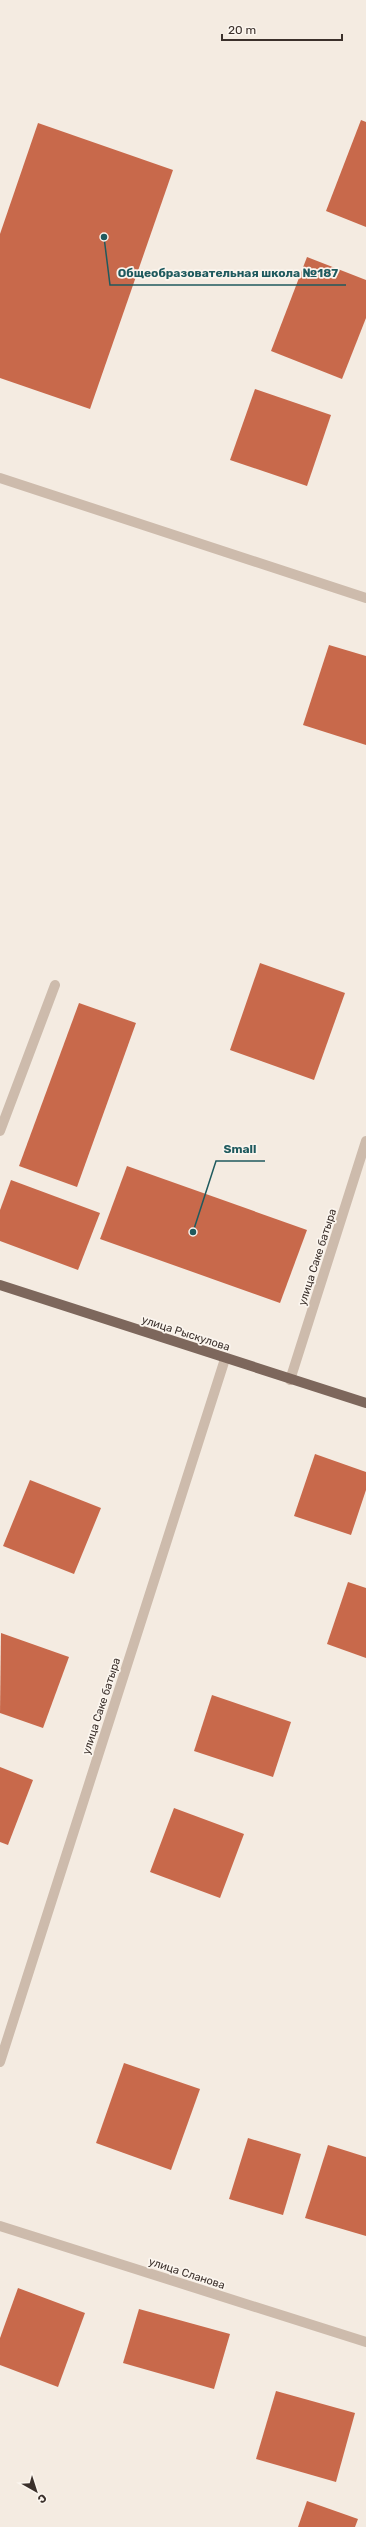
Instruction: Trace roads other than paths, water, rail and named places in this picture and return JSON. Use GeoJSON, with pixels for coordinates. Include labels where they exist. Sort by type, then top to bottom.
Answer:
{"type":"FeatureCollection","features":[{"type":"Feature","properties":{"kind":"main road","name":"улица Рыскулова"},"geometry":{"type":"LineString","coordinates":[[0,1286],[290,1380],[366,1403]]}},
{"type":"Feature","properties":{"kind":"street"},"geometry":{"type":"LineString","coordinates":[[0,478],[366,598]]}},
{"type":"Feature","properties":{"kind":"street"},"geometry":{"type":"LineString","coordinates":[[0,1131],[55,985]]}},
{"type":"Feature","properties":{"kind":"street","name":"улица Саке батыра"},"geometry":{"type":"LineString","coordinates":[[290,1380],[366,1141]]}},
{"type":"Feature","properties":{"kind":"street","name":"улица Саке батыра"},"geometry":{"type":"LineString","coordinates":[[0,2062],[225,1359]]}},
{"type":"Feature","properties":{"kind":"street","name":"улица Сланова"},"geometry":{"type":"LineString","coordinates":[[0,2226],[366,2342]]}},
{"type":"Feature","properties":{"kind":"place","name":"Общеобразовательная школа №187"},"geometry":{"type":"Point","coordinates":[104,237]}},
{"type":"Feature","properties":{"kind":"place","name":"Small"},"geometry":{"type":"Point","coordinates":[193,1232]}}]}
